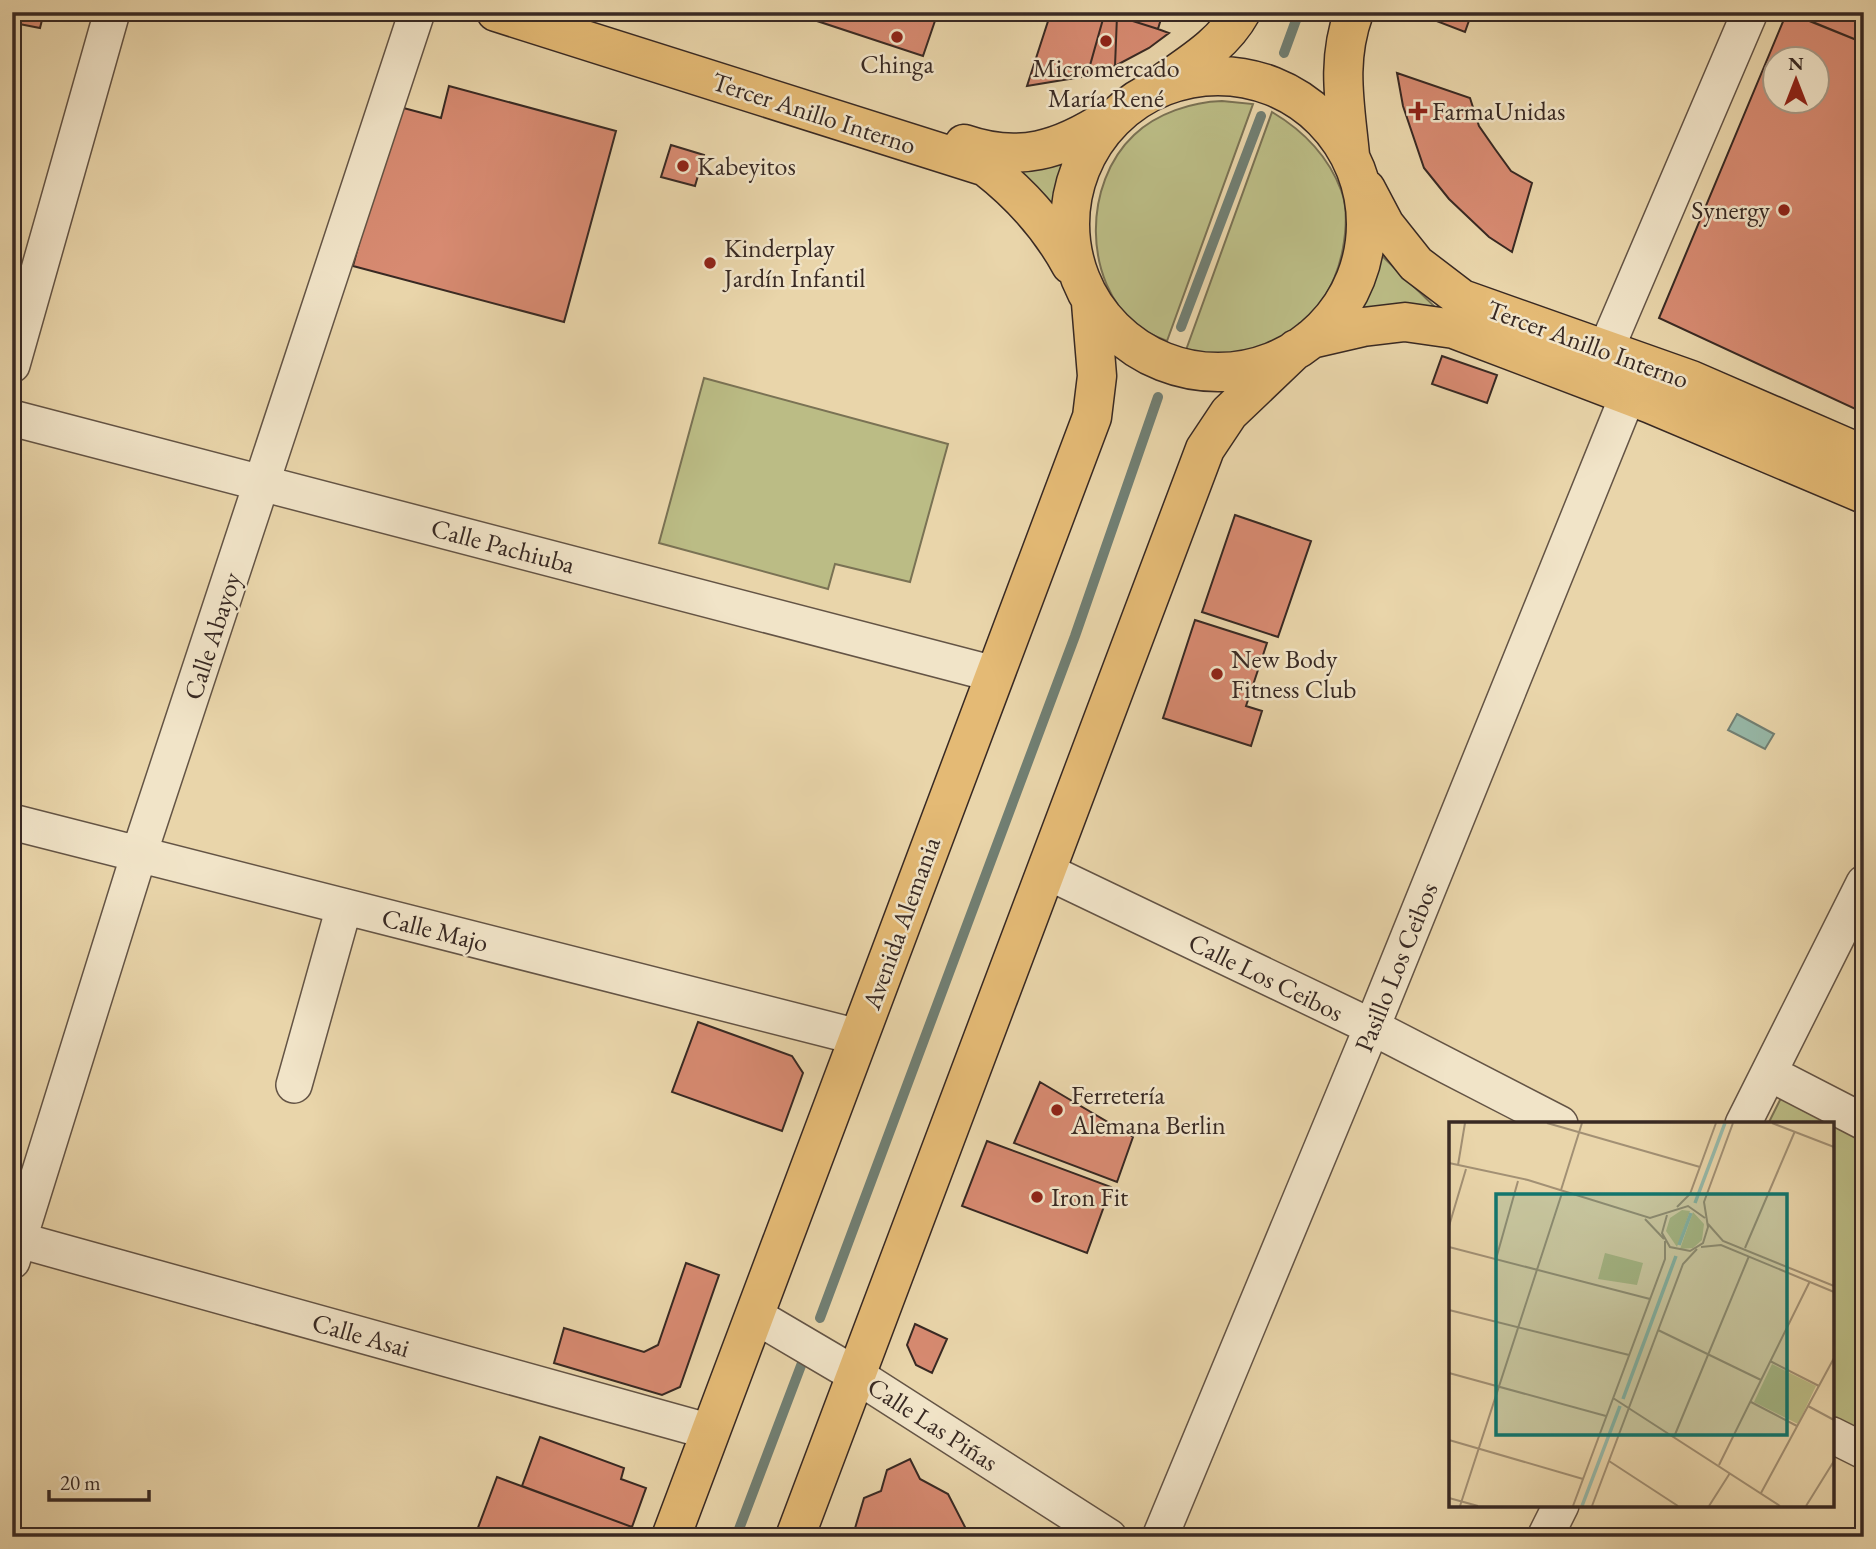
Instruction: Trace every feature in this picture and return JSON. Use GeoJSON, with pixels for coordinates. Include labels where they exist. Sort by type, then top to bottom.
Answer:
{"type":"FeatureCollection","features":[{"type":"Feature","properties":{"kind":"main road","name":"Tercer Anillo Interno"},"geometry":{"type":"LineString","coordinates":[[496,12],[986,167],[1021,194],[1056,237],[1086,294]]}},
{"type":"Feature","properties":{"kind":"main road","name":"Tercer Anillo Interno"},"geometry":{"type":"LineString","coordinates":[[556,12],[819,94],[991,153],[1018,155],[1057,145],[1094,128],[1139,99]]}},
{"type":"Feature","properties":{"kind":"main road"},"geometry":{"type":"LineString","coordinates":[[1241,12],[1223,36],[1204,54],[1139,99],[1099,134],[1079,169],[1069,208],[1070,247],[1086,294],[1121,337],[1161,361],[1207,371],[1254,368],[1304,344]]}},
{"type":"Feature","properties":{"kind":"main road"},"geometry":{"type":"LineString","coordinates":[[795,1537],[1205,449],[1229,413],[1337,313],[1355,282],[1365,247],[1366,211],[1354,165],[1342,77],[1343,50],[1354,12]]}},
{"type":"Feature","properties":{"kind":"main road"},"geometry":{"type":"LineString","coordinates":[[1139,99],[1192,77],[1236,76],[1278,87],[1320,115],[1354,165]]}},
{"type":"Feature","properties":{"kind":"main road","name":"Tercer Anillo Interno"},"geometry":{"type":"LineString","coordinates":[[1354,165],[1385,225],[1416,264],[1462,299],[1690,380],[1864,455]]}},
{"type":"Feature","properties":{"kind":"main road","name":"Avenida Alemania"},"geometry":{"type":"LineString","coordinates":[[671,1537],[1092,417],[1097,376],[1086,294]]}},
{"type":"Feature","properties":{"kind":"main road","name":"Tercer Anillo Interno"},"geometry":{"type":"LineString","coordinates":[[1304,344],[1363,327],[1405,322],[1454,329],[1628,396],[1864,494]]}},
{"type":"Feature","properties":{"kind":"street"},"geometry":{"type":"LineString","coordinates":[[12,365],[112,12]]}},
{"type":"Feature","properties":{"kind":"street","name":"Calle Abayoy"},"geometry":{"type":"LineString","coordinates":[[15,1246],[139,854],[417,12]]}},
{"type":"Feature","properties":{"kind":"street"},"geometry":{"type":"LineString","coordinates":[[1606,349],[1750,12]]}},
{"type":"Feature","properties":{"kind":"street","name":"Pasillo Los Ceibos"},"geometry":{"type":"LineString","coordinates":[[1160,1537],[1372,1027],[1628,396]]}},
{"type":"Feature","properties":{"kind":"street","name":"Calle Pachiuba"},"geometry":{"type":"LineString","coordinates":[[12,418],[994,674]]}},
{"type":"Feature","properties":{"kind":"street","name":"Calle Majo"},"geometry":{"type":"LineString","coordinates":[[12,822],[858,1037]]}},
{"type":"Feature","properties":{"kind":"street","name":"Calle Los Ceibos"},"geometry":{"type":"LineString","coordinates":[[1046,871],[1372,1027],[1556,1122]]}},
{"type":"Feature","properties":{"kind":"street"},"geometry":{"type":"LineString","coordinates":[[1745,1122],[1864,883]]}},
{"type":"Feature","properties":{"kind":"street"},"geometry":{"type":"LineString","coordinates":[[294,1085],[344,906]]}},
{"type":"Feature","properties":{"kind":"street"},"geometry":{"type":"LineString","coordinates":[[1769,1073],[1864,1122]]}},
{"type":"Feature","properties":{"kind":"street","name":"Calle Asai"},"geometry":{"type":"LineString","coordinates":[[15,1246],[711,1432]]}},
{"type":"Feature","properties":{"kind":"street","name":"Calle Las Piñas"},"geometry":{"type":"LineString","coordinates":[[754,1315],[856,1375],[1109,1537]]}},
{"type":"Feature","properties":{"kind":"street"},"geometry":{"type":"LineString","coordinates":[[1834,1436],[1864,1451]]}},
{"type":"Feature","properties":{"kind":"street"},"geometry":{"type":"LineString","coordinates":[[1545,1537],[1560,1507]]}},
{"type":"Feature","properties":{"kind":"green space"},"geometry":{"type":"Polygon","coordinates":[[[1222,101],[1253,104],[1167,341],[1138,327],[1120,308],[1107,284],[1099,259],[1096,232],[1098,205],[1105,179],[1117,155],[1143,127],[1175,110],[1222,101]]]}},
{"type":"Feature","properties":{"kind":"green space"},"geometry":{"type":"Polygon","coordinates":[[[1272,112],[1314,145],[1341,190],[1346,227],[1335,275],[1323,299],[1307,319],[1287,335],[1265,347],[1214,355],[1186,350],[1272,112]]]}},
{"type":"Feature","properties":{"kind":"green space"},"geometry":{"type":"Polygon","coordinates":[[[1066,155],[1058,219],[1000,164],[1066,155]]]}},
{"type":"Feature","properties":{"kind":"green space"},"geometry":{"type":"Polygon","coordinates":[[[1378,252],[1434,306],[1354,309],[1370,284],[1378,252]]]}},
{"type":"Feature","properties":{"kind":"green space"},"geometry":{"type":"Polygon","coordinates":[[[704,378],[948,444],[910,582],[835,564],[828,589],[659,543],[704,378]]]}},
{"type":"Feature","properties":{"kind":"green space"},"geometry":{"type":"Polygon","coordinates":[[[1782,1096],[1834,1122],[1769,1122],[1782,1096]]]}},
{"type":"Feature","properties":{"kind":"green space"},"geometry":{"type":"Polygon","coordinates":[[[1834,1122],[1864,1137],[1864,1437],[1834,1422],[1834,1122]]]}},
{"type":"Feature","properties":{"kind":"shaded area"},"geometry":{"type":"Polygon","coordinates":[[[1737,714],[1774,734],[1765,749],[1728,730],[1737,714]]]}},
{"type":"Feature","properties":{"kind":"building"},"geometry":{"type":"Polygon","coordinates":[[[16,12],[44,12],[40,28],[14,23],[16,12]]]}},
{"type":"Feature","properties":{"kind":"building","name":"Chinga"},"geometry":{"type":"Polygon","coordinates":[[[810,12],[938,12],[923,56],[808,18],[810,12]]]}},
{"type":"Feature","properties":{"kind":"building"},"geometry":{"type":"Polygon","coordinates":[[[1051,12],[1105,12],[1087,76],[1027,86],[1051,12]]]}},
{"type":"Feature","properties":{"kind":"building","name":"Micromercado María René"},"geometry":{"type":"Polygon","coordinates":[[[1105,12],[1117,16],[1115,66],[1087,76],[1105,12]]]}},
{"type":"Feature","properties":{"kind":"building"},"geometry":{"type":"Polygon","coordinates":[[[1118,12],[1163,12],[1158,29],[1117,16],[1118,12]]]}},
{"type":"Feature","properties":{"kind":"building"},"geometry":{"type":"Polygon","coordinates":[[[1428,12],[1472,12],[1465,32],[1426,17],[1428,12]]]}},
{"type":"Feature","properties":{"kind":"building","name":"Synergy"},"geometry":{"type":"Polygon","coordinates":[[[1787,12],[1864,43],[1864,413],[1659,318],[1760,77],[1760,116],[1830,116],[1830,46],[1773,46],[1787,12]]]}},
{"type":"Feature","properties":{"kind":"building"},"geometry":{"type":"Polygon","coordinates":[[[1791,12],[1864,12],[1864,43],[1798,16],[1791,12]]]}},
{"type":"Feature","properties":{"kind":"building"},"geometry":{"type":"Polygon","coordinates":[[[1117,16],[1169,33],[1149,48],[1115,66],[1117,16]]]}},
{"type":"Feature","properties":{"kind":"building"},"geometry":{"type":"Polygon","coordinates":[[[1397,73],[1470,98],[1479,126],[1511,171],[1532,183],[1512,252],[1489,237],[1449,199],[1424,168],[1403,106],[1397,73]]]}},
{"type":"Feature","properties":{"kind":"building"},"geometry":{"type":"Polygon","coordinates":[[[449,86],[616,131],[564,322],[353,266],[396,106],[441,118],[449,86]]]}},
{"type":"Feature","properties":{"kind":"building","name":"Kabeyitos"},"geometry":{"type":"Polygon","coordinates":[[[671,145],[704,155],[695,186],[661,177],[671,145]]]}},
{"type":"Feature","properties":{"kind":"building"},"geometry":{"type":"Polygon","coordinates":[[[1442,356],[1497,375],[1487,403],[1432,384],[1442,356]]]}},
{"type":"Feature","properties":{"kind":"building"},"geometry":{"type":"Polygon","coordinates":[[[1235,515],[1311,541],[1278,637],[1202,612],[1235,515]]]}},
{"type":"Feature","properties":{"kind":"building","name":"New Body Fitness Club"},"geometry":{"type":"Polygon","coordinates":[[[1195,620],[1267,643],[1246,706],[1262,711],[1251,746],[1163,718],[1195,620]]]}},
{"type":"Feature","properties":{"kind":"building"},"geometry":{"type":"Polygon","coordinates":[[[698,1022],[792,1056],[803,1073],[782,1131],[672,1092],[698,1022]]]}},
{"type":"Feature","properties":{"kind":"building","name":"Ferretería Alemana Berlin"},"geometry":{"type":"Polygon","coordinates":[[[1040,1082],[1133,1137],[1117,1182],[1014,1143],[1040,1082]]]}},
{"type":"Feature","properties":{"kind":"building","name":"Iron Fit"},"geometry":{"type":"Polygon","coordinates":[[[987,1141],[1111,1187],[1087,1253],[962,1206],[987,1141]]]}},
{"type":"Feature","properties":{"kind":"building"},"geometry":{"type":"Polygon","coordinates":[[[686,1263],[719,1275],[680,1387],[662,1395],[554,1363],[564,1328],[644,1352],[658,1345],[686,1263]]]}},
{"type":"Feature","properties":{"kind":"building"},"geometry":{"type":"Polygon","coordinates":[[[915,1324],[947,1339],[932,1373],[916,1365],[907,1345],[915,1324]]]}},
{"type":"Feature","properties":{"kind":"building"},"geometry":{"type":"Polygon","coordinates":[[[540,1437],[624,1468],[621,1479],[646,1488],[632,1527],[522,1486],[540,1437]]]}},
{"type":"Feature","properties":{"kind":"building"},"geometry":{"type":"Polygon","coordinates":[[[910,1459],[920,1479],[948,1494],[966,1529],[957,1537],[853,1535],[864,1498],[881,1491],[887,1470],[910,1459]]]}},
{"type":"Feature","properties":{"kind":"building"},"geometry":{"type":"Polygon","coordinates":[[[497,1477],[632,1527],[628,1537],[486,1537],[476,1533],[497,1477]]]}},
{"type":"Feature","properties":{"kind":"waterway"},"geometry":{"type":"LineString","coordinates":[[1284,53],[1299,12]]}},
{"type":"Feature","properties":{"kind":"waterway"},"geometry":{"type":"LineString","coordinates":[[1181,327],[1261,116]]}},
{"type":"Feature","properties":{"kind":"waterway"},"geometry":{"type":"LineString","coordinates":[[820,1318],[1075,636],[1158,397]]}},
{"type":"Feature","properties":{"kind":"waterway"},"geometry":{"type":"LineString","coordinates":[[736,1537],[802,1363]]}},
{"type":"Feature","properties":{"kind":"place","name":"Chinga"},"geometry":{"type":"Point","coordinates":[897,37]}},
{"type":"Feature","properties":{"kind":"place","name":"Micromercado María René"},"geometry":{"type":"Point","coordinates":[1106,41]}},
{"type":"Feature","properties":{"kind":"place","name":"FarmaUnidas"},"geometry":{"type":"Point","coordinates":[1418,111]}},
{"type":"Feature","properties":{"kind":"place","name":"Kabeyitos"},"geometry":{"type":"Point","coordinates":[683,166]}},
{"type":"Feature","properties":{"kind":"place","name":"Synergy"},"geometry":{"type":"Point","coordinates":[1784,210]}},
{"type":"Feature","properties":{"kind":"place","name":"Kinderplay Jardín Infantil"},"geometry":{"type":"Point","coordinates":[710,263]}},
{"type":"Feature","properties":{"kind":"place","name":"New Body Fitness Club"},"geometry":{"type":"Point","coordinates":[1217,674]}},
{"type":"Feature","properties":{"kind":"place","name":"Ferretería Alemana Berlin"},"geometry":{"type":"Point","coordinates":[1057,1110]}},
{"type":"Feature","properties":{"kind":"place","name":"Iron Fit"},"geometry":{"type":"Point","coordinates":[1037,1197]}}]}
